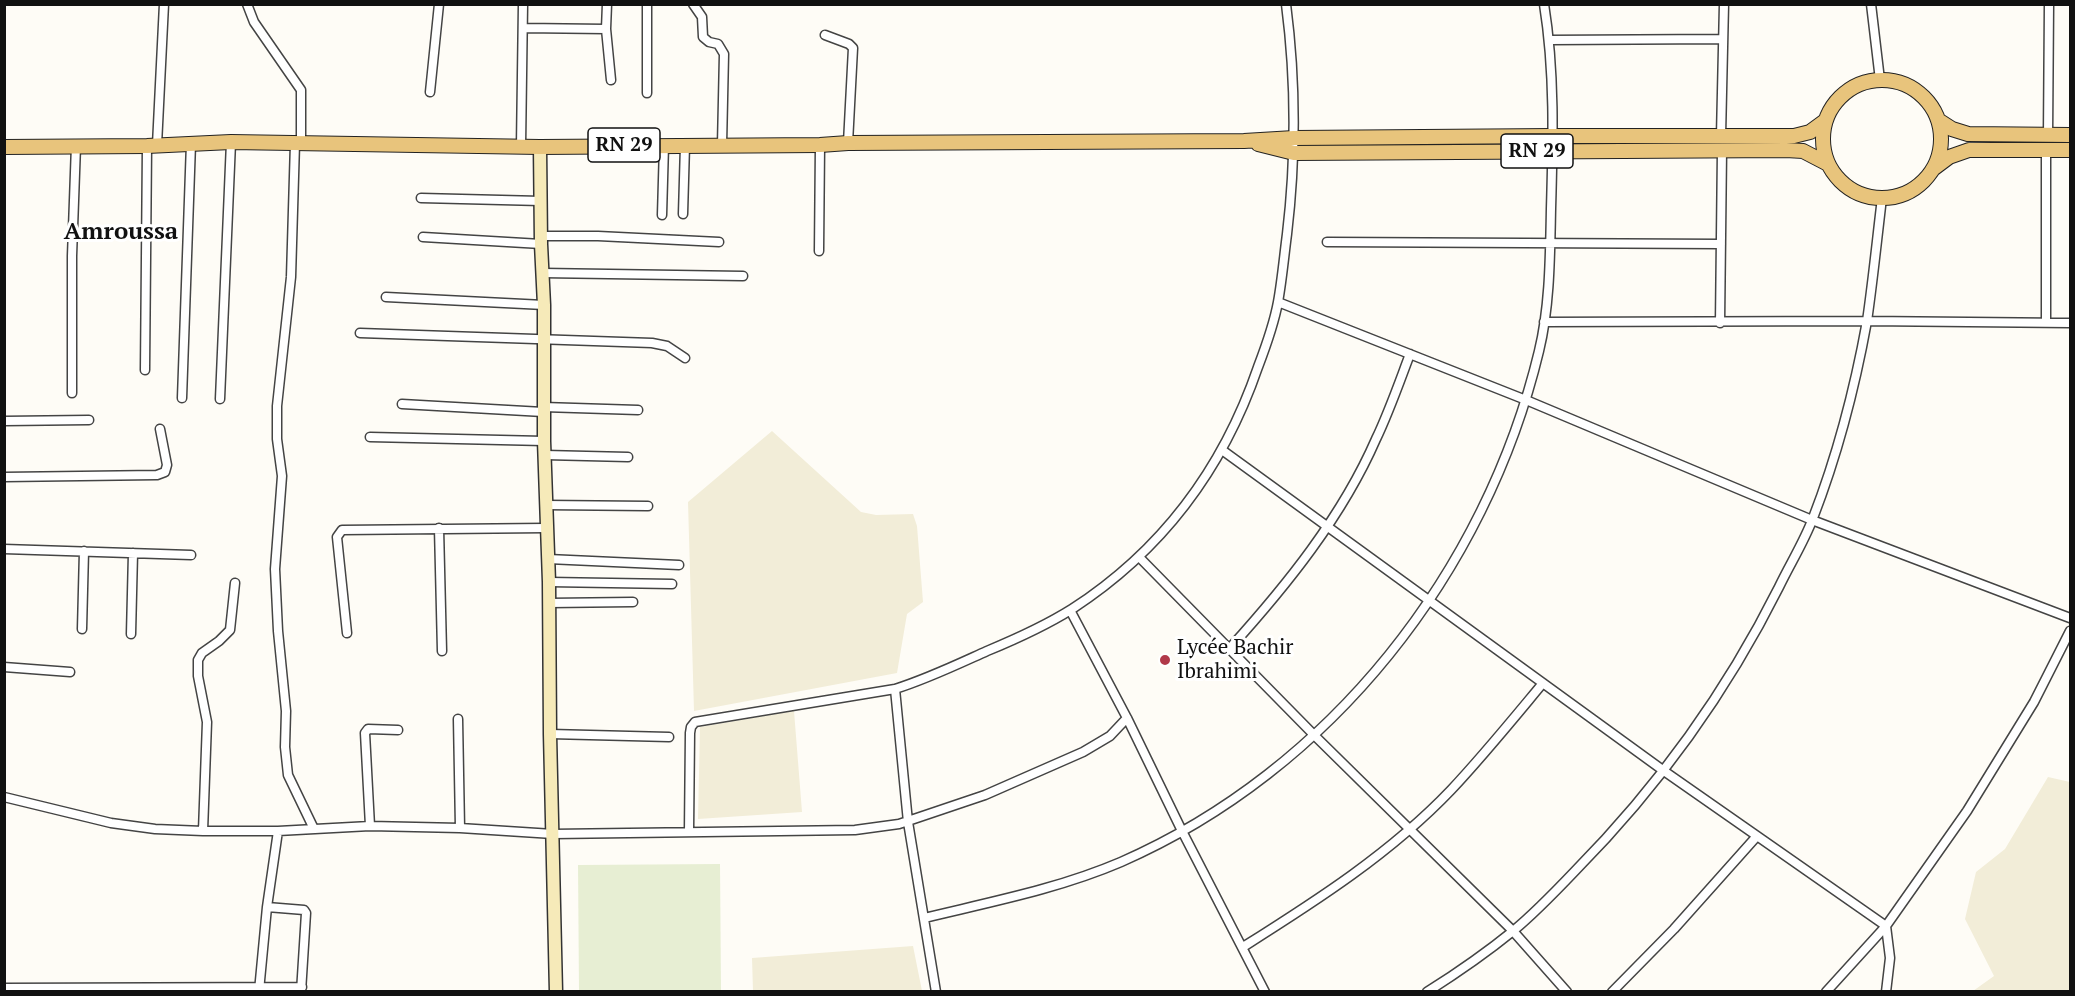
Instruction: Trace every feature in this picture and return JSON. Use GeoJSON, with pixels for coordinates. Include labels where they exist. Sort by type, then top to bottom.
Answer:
{"type":"FeatureCollection","features":[{"type":"Feature","properties":{"kind":"main road"},"geometry":{"type":"LineString","coordinates":[[1932,170],[1940,149],[1941,135],[1938,120],[1930,105],[1919,93],[1897,82],[1880,80],[1864,83],[1837,100],[1825,121],[1823,147],[1828,164],[1836,177],[1853,191],[1867,196],[1892,197],[1911,191],[1949,157],[1962,152],[2047,143],[2070,135]]}},
{"type":"Feature","properties":{"kind":"main road"},"geometry":{"type":"LineString","coordinates":[[1938,120],[1952,129],[1968,134],[2047,143],[2070,150]]}},
{"type":"Feature","properties":{"kind":"main road","name":"RN 29"},"geometry":{"type":"LineString","coordinates":[[1244,141],[1294,153],[1553,150],[1721,143],[1794,136],[1810,132],[1825,121]]}},
{"type":"Feature","properties":{"kind":"main road","name":"RN 29"},"geometry":{"type":"LineString","coordinates":[[4,147],[231,142],[540,147],[1552,136],[1721,143],[1803,151],[1828,164]]}},
{"type":"Feature","properties":{"kind":"main road"},"geometry":{"type":"LineString","coordinates":[[540,147],[544,305],[543,410],[549,582],[556,992]]}},
{"type":"Feature","properties":{"kind":"street"},"geometry":{"type":"LineString","coordinates":[[145,370],[152,145],[164,4]]}},
{"type":"Feature","properties":{"kind":"street"},"geometry":{"type":"LineString","coordinates":[[247,4],[254,22],[301,90],[291,278],[276,439],[282,476],[275,569],[286,711],[285,747],[288,775],[314,829]]}},
{"type":"Feature","properties":{"kind":"street"},"geometry":{"type":"LineString","coordinates":[[430,93],[439,4]]}},
{"type":"Feature","properties":{"kind":"street"},"geometry":{"type":"LineString","coordinates":[[521,146],[523,4]]}},
{"type":"Feature","properties":{"kind":"street"},"geometry":{"type":"LineString","coordinates":[[607,4],[606,29],[611,80]]}},
{"type":"Feature","properties":{"kind":"street"},"geometry":{"type":"LineString","coordinates":[[646,4],[647,93]]}},
{"type":"Feature","properties":{"kind":"street"},"geometry":{"type":"LineString","coordinates":[[693,4],[702,17],[703,37],[708,42],[718,44],[724,54],[722,145]]}},
{"type":"Feature","properties":{"kind":"street"},"geometry":{"type":"LineString","coordinates":[[689,831],[690,733],[695,722],[895,689],[927,678],[1036,630],[1070,610],[1139,557],[1168,528],[1194,494],[1222,450],[1251,389],[1278,302],[1292,196],[1294,153],[1293,78],[1286,4]]}},
{"type":"Feature","properties":{"kind":"street"},"geometry":{"type":"LineString","coordinates":[[924,918],[1065,884],[1122,862],[1182,831],[1255,783],[1315,736],[1381,666],[1430,600],[1488,497],[1526,400],[1539,349],[1544,322],[1550,244],[1553,150],[1549,40],[1544,4]]}},
{"type":"Feature","properties":{"kind":"street"},"geometry":{"type":"LineString","coordinates":[[1720,322],[1724,4]]}},
{"type":"Feature","properties":{"kind":"street"},"geometry":{"type":"LineString","coordinates":[[1871,4],[1880,80]]}},
{"type":"Feature","properties":{"kind":"street"},"geometry":{"type":"LineString","coordinates":[[2046,322],[2049,4]]}},
{"type":"Feature","properties":{"kind":"street"},"geometry":{"type":"LineString","coordinates":[[523,28],[606,29]]}},
{"type":"Feature","properties":{"kind":"street"},"geometry":{"type":"LineString","coordinates":[[825,35],[849,44],[853,48],[848,143]]}},
{"type":"Feature","properties":{"kind":"street"},"geometry":{"type":"LineString","coordinates":[[1549,40],[1723,39]]}},
{"type":"Feature","properties":{"kind":"street"},"geometry":{"type":"LineString","coordinates":[[220,399],[231,142]]}},
{"type":"Feature","properties":{"kind":"street"},"geometry":{"type":"LineString","coordinates":[[182,398],[190,143]]}},
{"type":"Feature","properties":{"kind":"street"},"geometry":{"type":"LineString","coordinates":[[662,215],[664,145]]}},
{"type":"Feature","properties":{"kind":"street"},"geometry":{"type":"LineString","coordinates":[[682,214],[685,145]]}},
{"type":"Feature","properties":{"kind":"street"},"geometry":{"type":"LineString","coordinates":[[819,251],[820,145]]}},
{"type":"Feature","properties":{"kind":"street"},"geometry":{"type":"LineString","coordinates":[[72,393],[72,244],[76,146]]}},
{"type":"Feature","properties":{"kind":"street"},"geometry":{"type":"LineString","coordinates":[[421,198],[541,201]]}},
{"type":"Feature","properties":{"kind":"street"},"geometry":{"type":"LineString","coordinates":[[1427,992],[1513,931],[1594,852],[1664,771],[1706,714],[1737,665],[1812,520],[1849,402],[1867,321],[1882,198]]}},
{"type":"Feature","properties":{"kind":"street"},"geometry":{"type":"LineString","coordinates":[[423,237],[541,240],[598,236],[719,242]]}},
{"type":"Feature","properties":{"kind":"street"},"geometry":{"type":"LineString","coordinates":[[1327,242],[1721,244]]}},
{"type":"Feature","properties":{"kind":"street"},"geometry":{"type":"LineString","coordinates":[[542,273],[742,276]]}},
{"type":"Feature","properties":{"kind":"street"},"geometry":{"type":"LineString","coordinates":[[386,297],[544,305]]}},
{"type":"Feature","properties":{"kind":"street"},"geometry":{"type":"LineString","coordinates":[[1278,302],[1526,400],[1812,520],[2070,618]]}},
{"type":"Feature","properties":{"kind":"street"},"geometry":{"type":"LineString","coordinates":[[1544,322],[2070,323]]}},
{"type":"Feature","properties":{"kind":"street"},"geometry":{"type":"LineString","coordinates":[[360,333],[652,343],[667,346],[685,358]]}},
{"type":"Feature","properties":{"kind":"street"},"geometry":{"type":"LineString","coordinates":[[1230,648],[1262,612],[1327,526],[1376,441],[1410,354]]}},
{"type":"Feature","properties":{"kind":"street"},"geometry":{"type":"LineString","coordinates":[[402,404],[543,410],[638,410]]}},
{"type":"Feature","properties":{"kind":"street"},"geometry":{"type":"LineString","coordinates":[[4,421],[89,420]]}},
{"type":"Feature","properties":{"kind":"street"},"geometry":{"type":"LineString","coordinates":[[4,477],[157,475],[165,472],[167,465],[160,429]]}},
{"type":"Feature","properties":{"kind":"street"},"geometry":{"type":"LineString","coordinates":[[370,437],[544,441]]}},
{"type":"Feature","properties":{"kind":"street"},"geometry":{"type":"LineString","coordinates":[[1222,450],[1664,771],[1886,926],[1890,958],[1886,992]]}},
{"type":"Feature","properties":{"kind":"street"},"geometry":{"type":"LineString","coordinates":[[545,455],[628,456]]}},
{"type":"Feature","properties":{"kind":"street"},"geometry":{"type":"LineString","coordinates":[[545,505],[648,506]]}},
{"type":"Feature","properties":{"kind":"street"},"geometry":{"type":"LineString","coordinates":[[438,528],[442,651]]}},
{"type":"Feature","properties":{"kind":"street"},"geometry":{"type":"LineString","coordinates":[[347,633],[338,537],[342,530],[546,528]]}},
{"type":"Feature","properties":{"kind":"street"},"geometry":{"type":"LineString","coordinates":[[4,549],[191,555]]}},
{"type":"Feature","properties":{"kind":"street"},"geometry":{"type":"LineString","coordinates":[[82,629],[84,551]]}},
{"type":"Feature","properties":{"kind":"street"},"geometry":{"type":"LineString","coordinates":[[131,634],[133,553]]}},
{"type":"Feature","properties":{"kind":"street"},"geometry":{"type":"LineString","coordinates":[[1139,557],[1315,736],[1513,931],[1567,992]]}},
{"type":"Feature","properties":{"kind":"street"},"geometry":{"type":"LineString","coordinates":[[548,559],[679,565]]}},
{"type":"Feature","properties":{"kind":"street"},"geometry":{"type":"LineString","coordinates":[[549,582],[672,584]]}},
{"type":"Feature","properties":{"kind":"street"},"geometry":{"type":"LineString","coordinates":[[203,831],[207,722],[198,676],[198,660],[202,653],[230,630],[235,583]]}},
{"type":"Feature","properties":{"kind":"street"},"geometry":{"type":"LineString","coordinates":[[549,603],[633,602]]}},
{"type":"Feature","properties":{"kind":"street"},"geometry":{"type":"LineString","coordinates":[[1070,610],[1265,992]]}},
{"type":"Feature","properties":{"kind":"street"},"geometry":{"type":"LineString","coordinates":[[1826,992],[1886,926],[1967,811],[2034,702],[2070,631]]}},
{"type":"Feature","properties":{"kind":"street"},"geometry":{"type":"LineString","coordinates":[[4,667],[70,672]]}},
{"type":"Feature","properties":{"kind":"street"},"geometry":{"type":"LineString","coordinates":[[1243,947],[1322,897],[1409,829],[1450,791],[1543,683]]}},
{"type":"Feature","properties":{"kind":"street"},"geometry":{"type":"LineString","coordinates":[[895,689],[908,822],[936,992]]}},
{"type":"Feature","properties":{"kind":"street"},"geometry":{"type":"LineString","coordinates":[[4,797],[111,823],[155,829],[203,831],[278,831],[370,826],[460,828],[553,834],[855,830],[908,822],[985,795],[1041,772],[1110,736],[1127,718]]}},
{"type":"Feature","properties":{"kind":"street"},"geometry":{"type":"LineString","coordinates":[[458,719],[460,828]]}},
{"type":"Feature","properties":{"kind":"street"},"geometry":{"type":"LineString","coordinates":[[370,826],[365,733],[368,729],[374,728],[398,730]]}},
{"type":"Feature","properties":{"kind":"street"},"geometry":{"type":"LineString","coordinates":[[550,734],[669,737]]}},
{"type":"Feature","properties":{"kind":"street"},"geometry":{"type":"LineString","coordinates":[[260,989],[267,907],[278,831]]}},
{"type":"Feature","properties":{"kind":"street"},"geometry":{"type":"LineString","coordinates":[[1612,992],[1681,922],[1757,836]]}},
{"type":"Feature","properties":{"kind":"street"},"geometry":{"type":"LineString","coordinates":[[4,987],[301,989],[306,914],[304,910],[267,907]]}},
{"type":"Feature","properties":{"kind":"shaded area"},"geometry":{"type":"Polygon","coordinates":[[[772,431],[861,512],[876,515],[913,514],[917,526],[923,602],[907,614],[897,673],[694,711],[688,502],[772,431]]]}},
{"type":"Feature","properties":{"kind":"shaded area"},"geometry":{"type":"Polygon","coordinates":[[[794,711],[802,812],[698,819],[700,727],[794,711]]]}},
{"type":"Feature","properties":{"kind":"shaded area"},"geometry":{"type":"Polygon","coordinates":[[[2048,777],[2070,782],[2070,991],[1973,991],[1994,976],[1965,919],[1976,872],[2005,849],[2048,777]]]}},
{"type":"Feature","properties":{"kind":"shaded area"},"geometry":{"type":"Polygon","coordinates":[[[913,946],[922,991],[753,991],[752,958],[913,946]]]}},
{"type":"Feature","properties":{"kind":"green space"},"geometry":{"type":"Polygon","coordinates":[[[720,864],[721,991],[579,991],[578,865],[720,864]]]}},
{"type":"Feature","properties":{"kind":"place","name":"Lycée Bachir Ibrahimi"},"geometry":{"type":"Point","coordinates":[1165,660]}},
{"type":"Feature","properties":{"kind":"district","name":"Amroussa"},"geometry":{"type":"Point","coordinates":[121,232]}}]}
